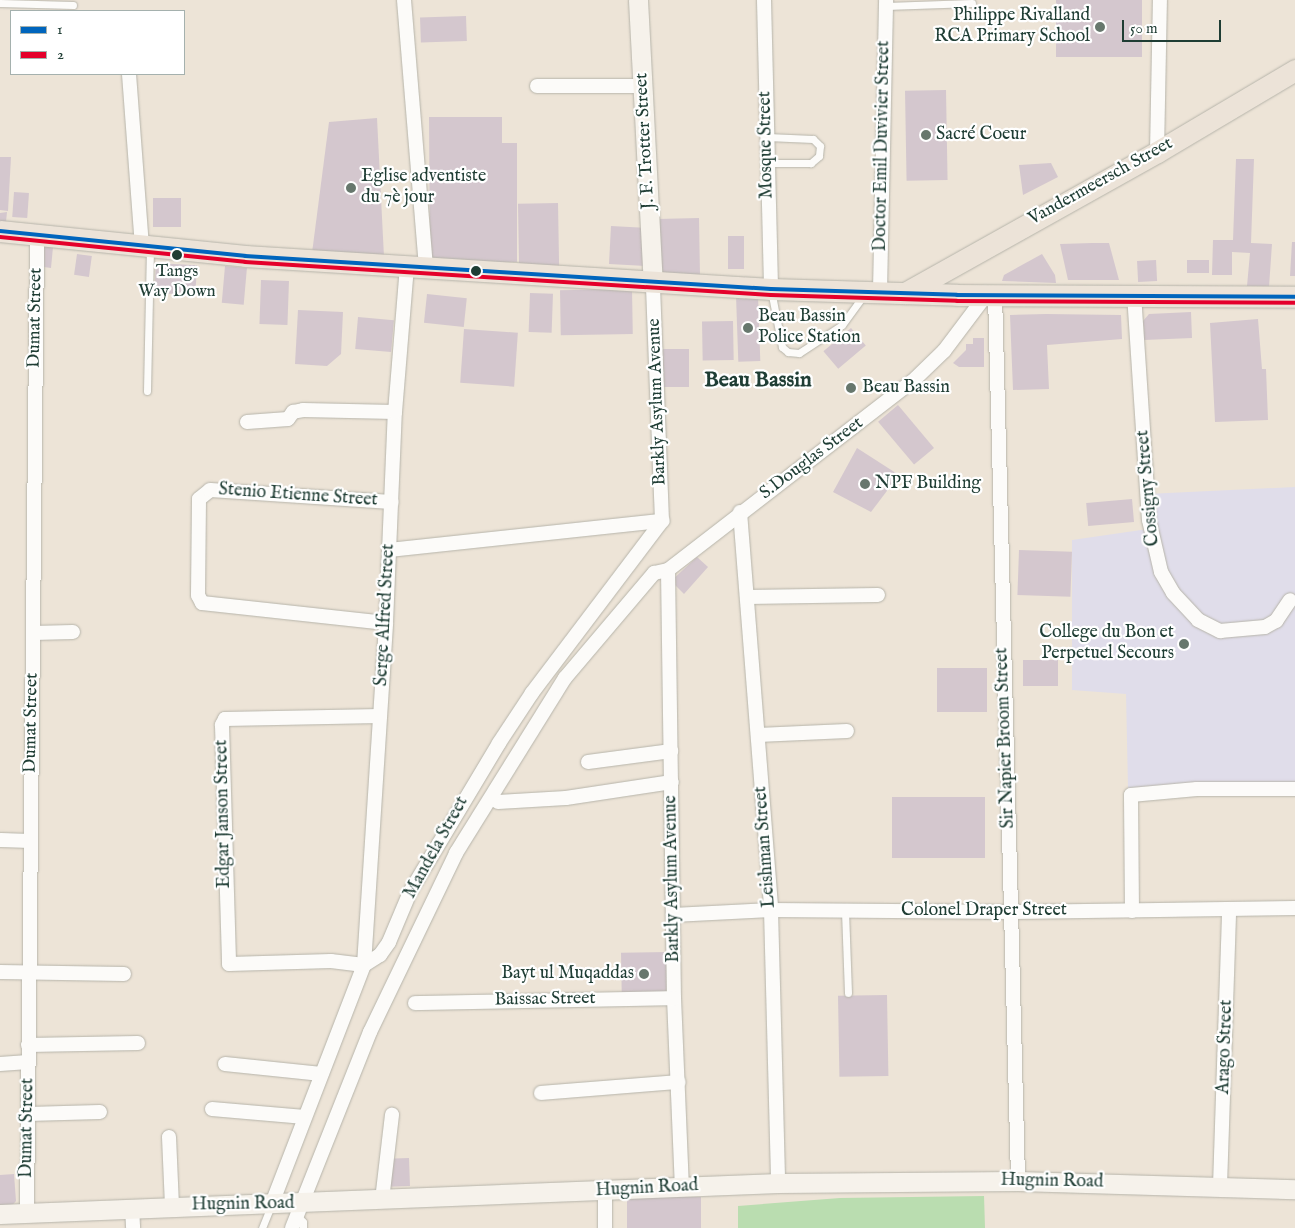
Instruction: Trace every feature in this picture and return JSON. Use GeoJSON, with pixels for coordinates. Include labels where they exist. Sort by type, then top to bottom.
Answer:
{"type":"FeatureCollection","features":[{"type":"Feature","properties":{"kind":"main road","name":"Vandermeersch Street"},"geometry":{"type":"LineString","coordinates":[[905,293],[1157,152],[1295,70]]}},
{"type":"Feature","properties":{"kind":"main road"},"geometry":{"type":"LineString","coordinates":[[0,230],[146,248],[771,290],[1295,297]]}},
{"type":"Feature","properties":{"kind":"street","name":"Serge Alfred Street"},"geometry":{"type":"LineString","coordinates":[[364,965],[386,623],[396,412],[417,267],[404,0]]}},
{"type":"Feature","properties":{"kind":"street","name":"J. F. Trotter Street"},"geometry":{"type":"LineString","coordinates":[[638,0],[654,282]]}},
{"type":"Feature","properties":{"kind":"street","name":"Mosque Street"},"geometry":{"type":"LineString","coordinates":[[764,0],[771,290]]}},
{"type":"Feature","properties":{"kind":"street"},"geometry":{"type":"LineString","coordinates":[[1157,152],[1160,0]]}},
{"type":"Feature","properties":{"kind":"street","name":"Doctor Emil Duvivier Street"},"geometry":{"type":"LineString","coordinates":[[873,291],[886,3]]}},
{"type":"Feature","properties":{"kind":"street"},"geometry":{"type":"LineString","coordinates":[[129,75],[146,248]]}},
{"type":"Feature","properties":{"kind":"street"},"geometry":{"type":"LineString","coordinates":[[537,86],[643,86]]}},
{"type":"Feature","properties":{"kind":"street","name":"Dumat Street"},"geometry":{"type":"LineString","coordinates":[[27,1213],[37,234]]}},
{"type":"Feature","properties":{"kind":"street","name":"Barkly Asylum Avenue"},"geometry":{"type":"LineString","coordinates":[[654,282],[662,521]]}},
{"type":"Feature","properties":{"kind":"street","name":"S.Douglas Street"},"geometry":{"type":"LineString","coordinates":[[298,1219],[370,1032],[456,853],[566,678],[654,573],[668,570],[740,512],[916,378],[944,351],[991,294]]}},
{"type":"Feature","properties":{"kind":"street","name":"Sir Napier Broom Street"},"geometry":{"type":"LineString","coordinates":[[991,294],[1013,912],[1018,1181]]}},
{"type":"Feature","properties":{"kind":"street","name":"Cossigny Street"},"geometry":{"type":"LineString","coordinates":[[1134,294],[1149,520],[1153,547],[1161,572],[1173,593],[1198,620],[1220,632],[1265,628],[1276,621],[1290,600]]}},
{"type":"Feature","properties":{"kind":"street"},"geometry":{"type":"LineString","coordinates":[[247,422],[288,419],[293,412],[303,410],[396,412]]}},
{"type":"Feature","properties":{"kind":"street","name":"Stenio Etienne Street"},"geometry":{"type":"LineString","coordinates":[[386,623],[202,603],[198,595],[199,499],[210,490],[392,502]]}},
{"type":"Feature","properties":{"kind":"street","name":"Leishman Street"},"geometry":{"type":"LineString","coordinates":[[740,512],[771,910],[778,1183]]}},
{"type":"Feature","properties":{"kind":"street"},"geometry":{"type":"LineString","coordinates":[[389,550],[662,521]]}},
{"type":"Feature","properties":{"kind":"street","name":"Mandela Street"},"geometry":{"type":"LineString","coordinates":[[364,965],[380,955],[389,942],[410,892],[510,726],[662,521]]}},
{"type":"Feature","properties":{"kind":"street","name":"Barkly Asylum Avenue"},"geometry":{"type":"LineString","coordinates":[[668,570],[674,998],[682,1187]]}},
{"type":"Feature","properties":{"kind":"street"},"geometry":{"type":"LineString","coordinates":[[747,597],[878,595]]}},
{"type":"Feature","properties":{"kind":"street"},"geometry":{"type":"LineString","coordinates":[[33,634],[73,632]]}},
{"type":"Feature","properties":{"kind":"street","name":"Edgar Janson Street"},"geometry":{"type":"LineString","coordinates":[[364,965],[331,961],[229,964],[222,725],[225,719],[235,717],[380,716]]}},
{"type":"Feature","properties":{"kind":"street"},"geometry":{"type":"LineString","coordinates":[[758,734],[847,731]]}},
{"type":"Feature","properties":{"kind":"street"},"geometry":{"type":"LineString","coordinates":[[588,762],[671,751]]}},
{"type":"Feature","properties":{"kind":"street"},"geometry":{"type":"LineString","coordinates":[[498,802],[566,798],[672,782]]}},
{"type":"Feature","properties":{"kind":"street"},"geometry":{"type":"LineString","coordinates":[[1132,911],[1131,795],[1197,789],[1295,789]]}},
{"type":"Feature","properties":{"kind":"street"},"geometry":{"type":"LineString","coordinates":[[0,840],[30,841]]}},
{"type":"Feature","properties":{"kind":"street","name":"Colonel Draper Street"},"geometry":{"type":"LineString","coordinates":[[674,915],[771,910],[1013,912],[1295,908]]}},
{"type":"Feature","properties":{"kind":"street","name":"Arago Street"},"geometry":{"type":"LineString","coordinates":[[1220,1186],[1229,909]]}},
{"type":"Feature","properties":{"kind":"street"},"geometry":{"type":"LineString","coordinates":[[271,1206],[364,965]]}},
{"type":"Feature","properties":{"kind":"street"},"geometry":{"type":"LineString","coordinates":[[0,972],[124,974]]}},
{"type":"Feature","properties":{"kind":"street","name":"Baissac Street"},"geometry":{"type":"LineString","coordinates":[[416,1003],[674,998]]}},
{"type":"Feature","properties":{"kind":"street"},"geometry":{"type":"LineString","coordinates":[[28,1045],[138,1043]]}},
{"type":"Feature","properties":{"kind":"street"},"geometry":{"type":"LineString","coordinates":[[0,1064],[28,1062]]}},
{"type":"Feature","properties":{"kind":"street"},"geometry":{"type":"LineString","coordinates":[[225,1064],[321,1074]]}},
{"type":"Feature","properties":{"kind":"street"},"geometry":{"type":"LineString","coordinates":[[541,1093],[679,1082]]}},
{"type":"Feature","properties":{"kind":"street"},"geometry":{"type":"LineString","coordinates":[[212,1109],[305,1117]]}},
{"type":"Feature","properties":{"kind":"street"},"geometry":{"type":"LineString","coordinates":[[28,1114],[100,1112]]}},
{"type":"Feature","properties":{"kind":"street"},"geometry":{"type":"LineString","coordinates":[[382,1200],[392,1115]]}},
{"type":"Feature","properties":{"kind":"street"},"geometry":{"type":"LineString","coordinates":[[169,1137],[172,1206]]}},
{"type":"Feature","properties":{"kind":"street","name":"Hugnin Road"},"geometry":{"type":"LineString","coordinates":[[0,1214],[132,1207],[271,1206],[298,1219],[382,1200],[778,1183],[1018,1181],[1295,1189]]}},
{"type":"Feature","properties":{"kind":"street"},"geometry":{"type":"LineString","coordinates":[[605,1191],[605,1228]]}},
{"type":"Feature","properties":{"kind":"street"},"geometry":{"type":"LineString","coordinates":[[132,1207],[133,1228]]}},
{"type":"Feature","properties":{"kind":"lane"},"geometry":{"type":"LineString","coordinates":[[0,2],[73,5]]}},
{"type":"Feature","properties":{"kind":"lane"},"geometry":{"type":"LineString","coordinates":[[886,3],[972,3]]}},
{"type":"Feature","properties":{"kind":"lane"},"geometry":{"type":"LineString","coordinates":[[767,137],[813,138],[820,146],[819,156],[811,163],[768,163]]}},
{"type":"Feature","properties":{"kind":"lane"},"geometry":{"type":"LineString","coordinates":[[146,248],[147,391]]}},
{"type":"Feature","properties":{"kind":"lane"},"geometry":{"type":"LineString","coordinates":[[771,290],[782,347],[788,352],[799,353],[842,325],[873,291]]}},
{"type":"Feature","properties":{"kind":"lane"},"geometry":{"type":"LineString","coordinates":[[845,911],[848,993]]}},
{"type":"Feature","properties":{"kind":"lane"},"geometry":{"type":"LineString","coordinates":[[262,1228],[271,1206]]}},
{"type":"Feature","properties":{"kind":"shaded area","name":"College du Bon et Perpetuel Secours"},"geometry":{"type":"Polygon","coordinates":[[[1295,487],[1295,784],[1128,788],[1126,694],[1072,690],[1072,540],[1148,529],[1147,494],[1295,487]]]}},
{"type":"Feature","properties":{"kind":"green space"},"geometry":{"type":"Polygon","coordinates":[[[984,1196],[985,1228],[738,1228],[738,1206],[840,1198],[984,1196]]]}},
{"type":"Feature","properties":{"kind":"building","name":"Philippe Rivalland RCA Primary School"},"geometry":{"type":"Polygon","coordinates":[[[1056,0],[1142,0],[1142,57],[1056,57],[1056,0]]]}},
{"type":"Feature","properties":{"kind":"building"},"geometry":{"type":"Polygon","coordinates":[[[466,16],[467,41],[421,43],[420,18],[466,16]]]}},
{"type":"Feature","properties":{"kind":"building","name":"Sacré Coeur"},"geometry":{"type":"Polygon","coordinates":[[[946,90],[948,180],[907,181],[905,91],[946,90]]]}},
{"type":"Feature","properties":{"kind":"building"},"geometry":{"type":"Polygon","coordinates":[[[429,117],[502,117],[502,143],[517,143],[517,262],[430,262],[429,117]]]}},
{"type":"Feature","properties":{"kind":"building","name":"Eglise adventiste du 7è jour"},"geometry":{"type":"Polygon","coordinates":[[[377,118],[384,257],[312,253],[329,122],[377,118]]]}},
{"type":"Feature","properties":{"kind":"building"},"geometry":{"type":"Polygon","coordinates":[[[0,157],[11,157],[8,211],[0,210],[0,157]]]}},
{"type":"Feature","properties":{"kind":"building"},"geometry":{"type":"Polygon","coordinates":[[[1236,159],[1254,159],[1251,243],[1272,244],[1269,287],[1247,286],[1250,253],[1232,252],[1232,275],[1212,275],[1213,240],[1233,240],[1236,159]]]}},
{"type":"Feature","properties":{"kind":"building"},"geometry":{"type":"Polygon","coordinates":[[[1051,163],[1058,177],[1023,195],[1019,165],[1051,163]]]}},
{"type":"Feature","properties":{"kind":"building"},"geometry":{"type":"Polygon","coordinates":[[[14,192],[29,193],[27,218],[12,217],[14,192]]]}},
{"type":"Feature","properties":{"kind":"building"},"geometry":{"type":"Polygon","coordinates":[[[153,198],[181,198],[181,227],[153,227],[153,198]]]}},
{"type":"Feature","properties":{"kind":"building"},"geometry":{"type":"Polygon","coordinates":[[[558,203],[559,268],[519,269],[518,204],[558,203]]]}},
{"type":"Feature","properties":{"kind":"building"},"geometry":{"type":"Polygon","coordinates":[[[7,212],[6,222],[0,222],[0,213],[7,212]]]}},
{"type":"Feature","properties":{"kind":"building"},"geometry":{"type":"Polygon","coordinates":[[[699,218],[700,276],[667,277],[659,271],[657,219],[699,218]]]}},
{"type":"Feature","properties":{"kind":"building"},"geometry":{"type":"Polygon","coordinates":[[[611,226],[648,228],[646,266],[609,264],[611,226]]]}},
{"type":"Feature","properties":{"kind":"building"},"geometry":{"type":"Polygon","coordinates":[[[728,236],[744,236],[744,269],[728,269],[728,236]]]}},
{"type":"Feature","properties":{"kind":"building"},"geometry":{"type":"Polygon","coordinates":[[[1292,242],[1295,242],[1295,276],[1290,276],[1292,242]]]}},
{"type":"Feature","properties":{"kind":"building"},"geometry":{"type":"Polygon","coordinates":[[[1109,243],[1119,280],[1068,280],[1060,244],[1109,243]]]}},
{"type":"Feature","properties":{"kind":"building"},"geometry":{"type":"Polygon","coordinates":[[[41,245],[53,247],[51,268],[44,267],[41,245]]]}},
{"type":"Feature","properties":{"kind":"building"},"geometry":{"type":"Polygon","coordinates":[[[77,254],[92,256],[89,277],[74,275],[77,254]]]}},
{"type":"Feature","properties":{"kind":"building"},"geometry":{"type":"Polygon","coordinates":[[[1042,254],[1055,275],[1056,283],[1002,281],[1004,275],[1042,254]]]}},
{"type":"Feature","properties":{"kind":"building"},"geometry":{"type":"Polygon","coordinates":[[[1156,260],[1157,281],[1138,282],[1137,261],[1156,260]]]}},
{"type":"Feature","properties":{"kind":"building"},"geometry":{"type":"Polygon","coordinates":[[[1187,260],[1209,260],[1209,273],[1187,273],[1187,260]]]}},
{"type":"Feature","properties":{"kind":"building"},"geometry":{"type":"Polygon","coordinates":[[[156,263],[197,265],[195,295],[154,293],[156,263]]]}},
{"type":"Feature","properties":{"kind":"building"},"geometry":{"type":"Polygon","coordinates":[[[225,266],[247,268],[244,305],[222,303],[225,266]]]}},
{"type":"Feature","properties":{"kind":"building"},"geometry":{"type":"Polygon","coordinates":[[[261,280],[289,281],[287,325],[259,324],[261,280]]]}},
{"type":"Feature","properties":{"kind":"building"},"geometry":{"type":"Polygon","coordinates":[[[632,289],[633,334],[561,335],[560,290],[632,289]]]}},
{"type":"Feature","properties":{"kind":"building"},"geometry":{"type":"Polygon","coordinates":[[[530,293],[553,294],[552,333],[529,332],[530,293]]]}},
{"type":"Feature","properties":{"kind":"building"},"geometry":{"type":"Polygon","coordinates":[[[427,294],[467,298],[464,327],[424,323],[427,294]]]}},
{"type":"Feature","properties":{"kind":"building","name":"Beau Bassin Police Station"},"geometry":{"type":"Polygon","coordinates":[[[758,295],[760,361],[738,362],[736,296],[758,295]]]}},
{"type":"Feature","properties":{"kind":"building"},"geometry":{"type":"Polygon","coordinates":[[[298,310],[343,312],[341,354],[327,366],[295,364],[298,310]]]}},
{"type":"Feature","properties":{"kind":"building"},"geometry":{"type":"Polygon","coordinates":[[[1191,312],[1192,338],[1144,340],[1143,321],[1149,314],[1191,312]]]}},
{"type":"Feature","properties":{"kind":"building"},"geometry":{"type":"Polygon","coordinates":[[[1010,315],[1121,315],[1122,339],[1047,345],[1049,389],[1013,390],[1010,315]]]}},
{"type":"Feature","properties":{"kind":"building"},"geometry":{"type":"Polygon","coordinates":[[[358,317],[394,320],[391,352],[355,349],[358,317]]]}},
{"type":"Feature","properties":{"kind":"building"},"geometry":{"type":"Polygon","coordinates":[[[1258,319],[1262,369],[1266,369],[1268,420],[1215,422],[1210,323],[1258,319]]]}},
{"type":"Feature","properties":{"kind":"building"},"geometry":{"type":"Polygon","coordinates":[[[733,321],[734,360],[703,361],[702,322],[733,321]]]}},
{"type":"Feature","properties":{"kind":"building"},"geometry":{"type":"Polygon","coordinates":[[[851,328],[866,346],[838,369],[823,351],[851,328]]]}},
{"type":"Feature","properties":{"kind":"building"},"geometry":{"type":"Polygon","coordinates":[[[464,329],[518,333],[514,387],[460,383],[464,329]]]}},
{"type":"Feature","properties":{"kind":"building"},"geometry":{"type":"Polygon","coordinates":[[[973,338],[984,338],[984,367],[959,367],[953,363],[966,350],[966,344],[973,344],[973,338]]]}},
{"type":"Feature","properties":{"kind":"building"},"geometry":{"type":"Polygon","coordinates":[[[660,349],[689,349],[689,387],[660,387],[660,349]]]}},
{"type":"Feature","properties":{"kind":"building"},"geometry":{"type":"Polygon","coordinates":[[[898,405],[934,448],[914,465],[878,422],[898,405]]]}},
{"type":"Feature","properties":{"kind":"building","name":"NPF Building"},"geometry":{"type":"Polygon","coordinates":[[[857,448],[899,475],[871,512],[833,492],[857,448]]]}},
{"type":"Feature","properties":{"kind":"building"},"geometry":{"type":"Polygon","coordinates":[[[1132,499],[1134,522],[1088,526],[1086,503],[1132,499]]]}},
{"type":"Feature","properties":{"kind":"building"},"geometry":{"type":"Polygon","coordinates":[[[1019,550],[1072,552],[1070,597],[1017,595],[1019,550]]]}},
{"type":"Feature","properties":{"kind":"building"},"geometry":{"type":"Polygon","coordinates":[[[697,557],[708,567],[684,594],[671,581],[697,557]]]}},
{"type":"Feature","properties":{"kind":"building"},"geometry":{"type":"Polygon","coordinates":[[[1023,660],[1058,660],[1058,686],[1023,686],[1023,660]]]}},
{"type":"Feature","properties":{"kind":"building"},"geometry":{"type":"Polygon","coordinates":[[[937,668],[987,668],[987,712],[937,712],[937,668]]]}},
{"type":"Feature","properties":{"kind":"building"},"geometry":{"type":"Polygon","coordinates":[[[892,797],[985,797],[985,858],[892,858],[892,797]]]}},
{"type":"Feature","properties":{"kind":"building","name":"Bayt ul Muqaddas"},"geometry":{"type":"Polygon","coordinates":[[[668,952],[669,993],[622,994],[621,953],[668,952]]]}},
{"type":"Feature","properties":{"kind":"building"},"geometry":{"type":"Polygon","coordinates":[[[887,995],[888,1076],[839,1077],[838,996],[887,995]]]}},
{"type":"Feature","properties":{"kind":"building"},"geometry":{"type":"Polygon","coordinates":[[[409,1158],[410,1186],[388,1187],[387,1159],[409,1158]]]}},
{"type":"Feature","properties":{"kind":"building"},"geometry":{"type":"Polygon","coordinates":[[[14,1174],[16,1201],[9,1209],[0,1210],[0,1175],[14,1174]]]}},
{"type":"Feature","properties":{"kind":"building"},"geometry":{"type":"Polygon","coordinates":[[[627,1197],[701,1197],[701,1228],[627,1228],[627,1197]]]}},
{"type":"Feature","properties":{"kind":"transit line","name":"1"},"geometry":{"type":"LineString","coordinates":[[0,231],[245,256],[771,289],[957,295],[1295,297]]}},
{"type":"Feature","properties":{"kind":"transit line","name":"2"},"geometry":{"type":"LineString","coordinates":[[0,237],[245,262],[771,295],[957,301],[1295,303]]}},
{"type":"Feature","properties":{"kind":"place","name":"Philippe Rivalland RCA Primary School"},"geometry":{"type":"Point","coordinates":[1100,27]}},
{"type":"Feature","properties":{"kind":"place","name":"Sacré Coeur"},"geometry":{"type":"Point","coordinates":[926,135]}},
{"type":"Feature","properties":{"kind":"place","name":"Eglise adventiste du 7è jour"},"geometry":{"type":"Point","coordinates":[351,188]}},
{"type":"Feature","properties":{"kind":"place","name":"Tangs Way Down"},"geometry":{"type":"Point","coordinates":[177,255]}},
{"type":"Feature","properties":{"kind":"place","name":"Beau Bassin Police Station"},"geometry":{"type":"Point","coordinates":[748,328]}},
{"type":"Feature","properties":{"kind":"place","name":"Beau Bassin"},"geometry":{"type":"Point","coordinates":[851,388]}},
{"type":"Feature","properties":{"kind":"place","name":"NPF Building"},"geometry":{"type":"Point","coordinates":[865,484]}},
{"type":"Feature","properties":{"kind":"place","name":"College du Bon et Perpetuel Secours"},"geometry":{"type":"Point","coordinates":[1184,644]}},
{"type":"Feature","properties":{"kind":"place","name":"Bayt ul Muqaddas"},"geometry":{"type":"Point","coordinates":[644,974]}},
{"type":"Feature","properties":{"kind":"district","name":"Beau Bassin"},"geometry":{"type":"Point","coordinates":[758,381]}}]}
